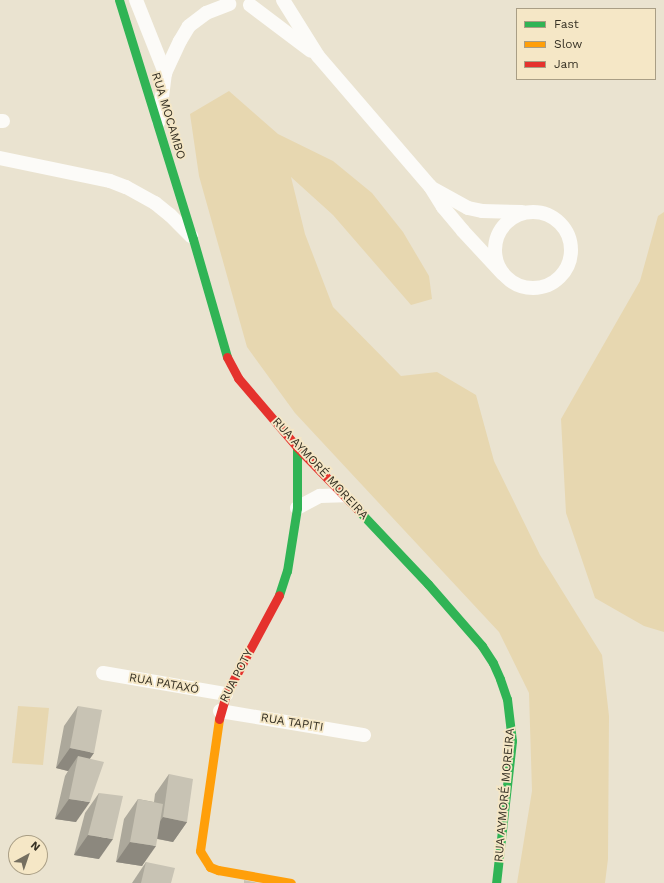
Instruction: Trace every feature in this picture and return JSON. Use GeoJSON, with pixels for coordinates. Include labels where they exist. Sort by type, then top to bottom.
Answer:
{"type":"FeatureCollection","features":[{"type":"Feature","properties":{"kind":"main road","name":"RUA MOCAMBO"},"geometry":{"type":"LineString","coordinates":[[119,0],[193,239]]}},
{"type":"Feature","properties":{"kind":"main road","name":"RUA AYMORÉ MOREIRA"},"geometry":{"type":"LineString","coordinates":[[193,239],[227,356],[238,378],[297,448],[344,495],[428,584],[482,646],[493,663],[507,699],[512,741],[496,883]]}},
{"type":"Feature","properties":{"kind":"main road","name":"RUA POTY"},"geometry":{"type":"LineString","coordinates":[[291,883],[218,870],[210,866],[200,852],[220,711],[226,694],[279,596],[287,571],[297,508],[297,448]]}},
{"type":"Feature","properties":{"kind":"street"},"geometry":{"type":"LineString","coordinates":[[136,0],[165,73]]}},
{"type":"Feature","properties":{"kind":"street"},"geometry":{"type":"LineString","coordinates":[[283,0],[318,56]]}},
{"type":"Feature","properties":{"kind":"street"},"geometry":{"type":"LineString","coordinates":[[159,126],[165,73],[189,26],[206,13],[225,2],[239,6],[255,2],[318,56],[430,186],[443,207],[462,231],[503,274],[519,285],[537,289],[550,285],[560,278],[570,262],[572,243],[567,231],[559,221],[548,214],[536,212],[482,211],[468,208],[430,186]]}},
{"type":"Feature","properties":{"kind":"street","name":"RUA AYMORÉ MOREIRA"},"geometry":{"type":"LineString","coordinates":[[0,158],[110,181],[126,187],[155,203],[170,215],[193,239]]}},
{"type":"Feature","properties":{"kind":"street"},"geometry":{"type":"LineString","coordinates":[[503,274],[497,263],[495,250],[497,238],[507,222],[524,212]]}},
{"type":"Feature","properties":{"kind":"street"},"geometry":{"type":"LineString","coordinates":[[320,496],[328,479]]}},
{"type":"Feature","properties":{"kind":"street"},"geometry":{"type":"LineString","coordinates":[[297,508],[320,496],[344,495]]}},
{"type":"Feature","properties":{"kind":"street","name":"RUA PATAXÓ"},"geometry":{"type":"LineString","coordinates":[[103,672],[226,694]]}},
{"type":"Feature","properties":{"kind":"street","name":"RUA TAPITI"},"geometry":{"type":"LineString","coordinates":[[220,711],[364,735]]}},
{"type":"Feature","properties":{"kind":"shaded area"},"geometry":{"type":"Polygon","coordinates":[[[229,91],[278,134],[333,161],[372,193],[403,232],[429,276],[432,299],[411,305],[333,215],[291,177],[305,234],[333,307],[401,376],[437,372],[476,395],[494,461],[540,555],[602,655],[609,716],[608,859],[605,883],[517,883],[532,791],[529,693],[499,632],[295,413],[247,347],[199,176],[190,114],[229,91]]]}},
{"type":"Feature","properties":{"kind":"shaded area"},"geometry":{"type":"Polygon","coordinates":[[[664,212],[664,632],[644,626],[595,598],[566,513],[561,419],[640,281],[658,216],[664,212]]]}},
{"type":"Feature","properties":{"kind":"shaded area"},"geometry":{"type":"Polygon","coordinates":[[[18,706],[49,708],[43,765],[12,763],[18,706]]]}},
{"type":"Feature","properties":{"kind":"building"},"geometry":{"type":"Polygon","coordinates":[[[78,706],[102,710],[94,753],[70,748],[78,706]]]}},
{"type":"Feature","properties":{"kind":"building"},"geometry":{"type":"Polygon","coordinates":[[[78,756],[104,762],[90,802],[69,799],[78,756]]]}},
{"type":"Feature","properties":{"kind":"building"},"geometry":{"type":"Polygon","coordinates":[[[169,774],[193,779],[187,822],[163,817],[169,774]]]}},
{"type":"Feature","properties":{"kind":"building"},"geometry":{"type":"Polygon","coordinates":[[[99,793],[123,796],[113,839],[88,835],[99,793]]]}},
{"type":"Feature","properties":{"kind":"building"},"geometry":{"type":"Polygon","coordinates":[[[138,799],[163,804],[156,846],[130,842],[138,799]]]}},
{"type":"Feature","properties":{"kind":"building"},"geometry":{"type":"Polygon","coordinates":[[[146,862],[175,868],[171,883],[141,883],[146,862]]]}},
{"type":"Feature","properties":{"kind":"building"},"geometry":{"type":"Polygon","coordinates":[[[244,880],[258,883],[244,883],[244,880]]]}},
{"type":"Feature","properties":{"kind":"traffic: fast"},"geometry":{"type":"LineString","coordinates":[[119,0],[193,239],[227,357]]}},
{"type":"Feature","properties":{"kind":"traffic: fast"},"geometry":{"type":"LineString","coordinates":[[279,595],[287,571],[297,508],[297,447]]}},
{"type":"Feature","properties":{"kind":"traffic: fast"},"geometry":{"type":"LineString","coordinates":[[358,510],[428,584],[482,646],[493,663],[500,679],[507,699],[512,741],[496,883]]}},
{"type":"Feature","properties":{"kind":"traffic: slow"},"geometry":{"type":"LineString","coordinates":[[219,719],[200,851],[210,867],[218,870],[291,883]]}},
{"type":"Feature","properties":{"kind":"traffic: jam"},"geometry":{"type":"LineString","coordinates":[[227,357],[238,378],[297,447],[358,510]]}},
{"type":"Feature","properties":{"kind":"traffic: jam"},"geometry":{"type":"LineString","coordinates":[[219,719],[226,694],[279,595]]}}]}
